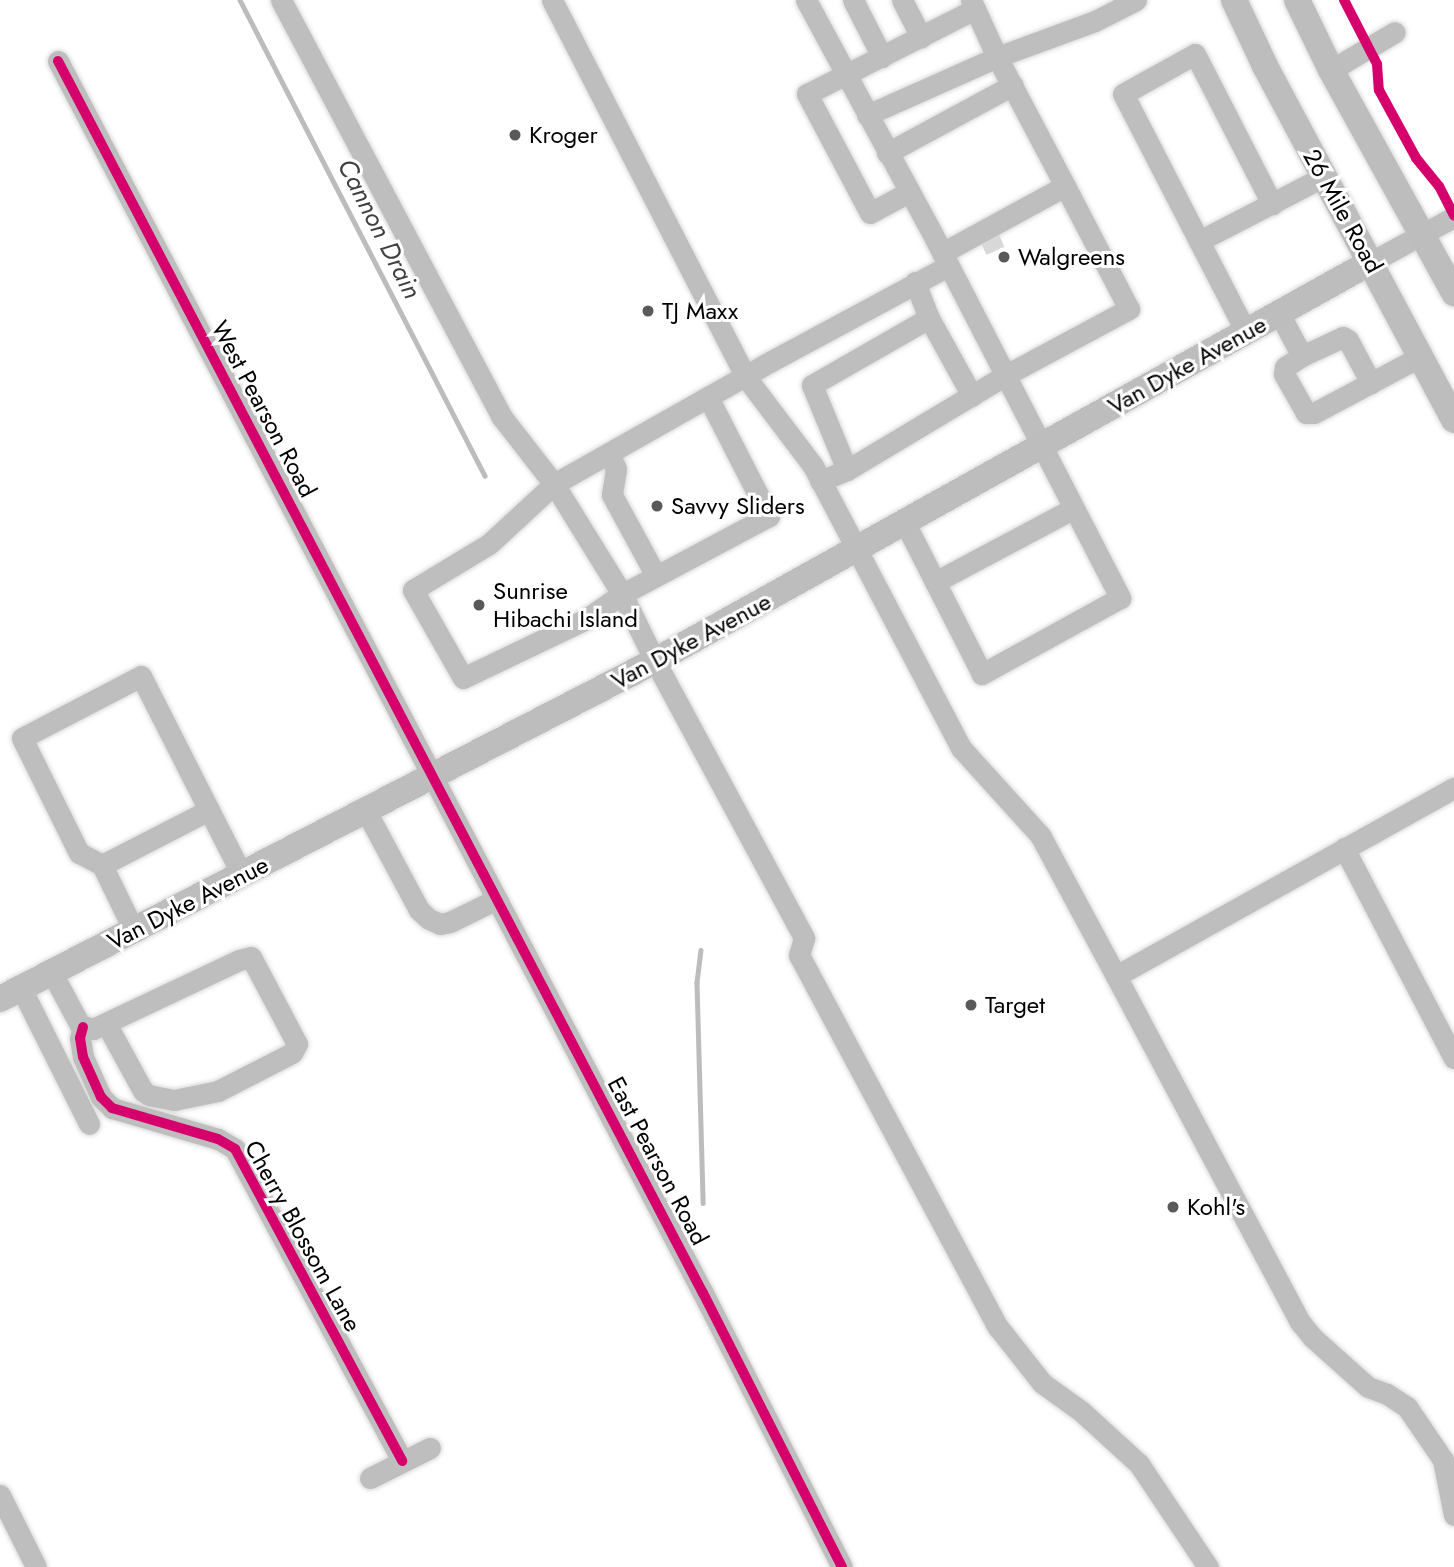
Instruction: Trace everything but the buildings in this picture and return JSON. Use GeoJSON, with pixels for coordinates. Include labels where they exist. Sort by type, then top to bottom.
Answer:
{"type":"FeatureCollection","features":[{"type":"Feature","properties":{"kind":"main road","name":"26 Mile Road"},"geometry":{"type":"LineString","coordinates":[[1234,0],[1323,177],[1454,420]]}},
{"type":"Feature","properties":{"kind":"main road"},"geometry":{"type":"LineString","coordinates":[[1281,0],[1335,103],[1360,119]]}},
{"type":"Feature","properties":{"kind":"main road"},"geometry":{"type":"LineString","coordinates":[[1297,0],[1331,70],[1454,293]]}},
{"type":"Feature","properties":{"kind":"main road","name":"Van Dyke Avenue"},"geometry":{"type":"LineString","coordinates":[[11,994],[655,661],[1371,262]]}},
{"type":"Feature","properties":{"kind":"street"},"geometry":{"type":"LineString","coordinates":[[281,0],[501,416],[555,484],[622,594],[655,661],[804,938],[799,955],[998,1327],[1042,1383],[1081,1411],[1139,1464],[1209,1567]]}},
{"type":"Feature","properties":{"kind":"street"},"geometry":{"type":"LineString","coordinates":[[552,0],[745,376],[813,466],[855,551],[961,748],[1040,835],[1300,1322],[1312,1337],[1368,1387],[1387,1394],[1407,1407],[1443,1460],[1454,1515]]}},
{"type":"Feature","properties":{"kind":"street"},"geometry":{"type":"LineString","coordinates":[[806,0],[887,153],[947,255],[1120,598],[982,674],[905,523]]}},
{"type":"Feature","properties":{"kind":"street"},"geometry":{"type":"LineString","coordinates":[[853,0],[882,57]]}},
{"type":"Feature","properties":{"kind":"street"},"geometry":{"type":"LineString","coordinates":[[902,0],[921,37]]}},
{"type":"Feature","properties":{"kind":"street"},"geometry":{"type":"LineString","coordinates":[[867,115],[997,57],[1096,21],[1136,0]]}},
{"type":"Feature","properties":{"kind":"street"},"geometry":{"type":"LineString","coordinates":[[820,481],[847,470],[1006,375],[1129,309],[997,57],[973,5],[921,37],[807,94],[870,213],[909,192]]}},
{"type":"Feature","properties":{"kind":"street"},"geometry":{"type":"LineString","coordinates":[[1331,70],[1395,33]]}},
{"type":"Feature","properties":{"kind":"street"},"geometry":{"type":"LineString","coordinates":[[1247,332],[1123,94],[1195,54],[1272,204]]}},
{"type":"Feature","properties":{"kind":"street","name":"West Pearson Road"},"geometry":{"type":"LineString","coordinates":[[58,61],[433,777]]}},
{"type":"Feature","properties":{"kind":"street"},"geometry":{"type":"LineString","coordinates":[[887,153],[1013,85]]}},
{"type":"Feature","properties":{"kind":"street"},"geometry":{"type":"LineString","coordinates":[[1199,241],[1323,177]]}},
{"type":"Feature","properties":{"kind":"street"},"geometry":{"type":"LineString","coordinates":[[708,397],[769,516],[622,594],[586,620],[463,678],[413,590],[489,544],[555,484],[609,453],[745,376],[915,282],[947,255],[1065,186]]}},
{"type":"Feature","properties":{"kind":"street"},"geometry":{"type":"LineString","coordinates":[[947,255],[972,250],[1008,232],[1021,210]]}},
{"type":"Feature","properties":{"kind":"street"},"geometry":{"type":"LineString","coordinates":[[1371,262],[1454,217]]}},
{"type":"Feature","properties":{"kind":"street"},"geometry":{"type":"LineString","coordinates":[[915,282],[929,318],[972,396]]}},
{"type":"Feature","properties":{"kind":"street"},"geometry":{"type":"LineString","coordinates":[[1279,313],[1302,356]]}},
{"type":"Feature","properties":{"kind":"street"},"geometry":{"type":"LineString","coordinates":[[847,470],[812,385],[929,318]]}},
{"type":"Feature","properties":{"kind":"street"},"geometry":{"type":"LineString","coordinates":[[1371,383],[1348,340],[1343,337],[1285,367],[1284,374],[1307,413],[1314,413],[1371,383],[1421,356]]}},
{"type":"Feature","properties":{"kind":"street"},"geometry":{"type":"LineString","coordinates":[[609,453],[617,470],[612,495],[656,576]]}},
{"type":"Feature","properties":{"kind":"street"},"geometry":{"type":"LineString","coordinates":[[935,582],[1074,508]]}},
{"type":"Feature","properties":{"kind":"street"},"geometry":{"type":"LineString","coordinates":[[134,931],[102,865],[79,853],[22,738],[141,676],[242,875]]}},
{"type":"Feature","properties":{"kind":"street","name":"East Pearson Road"},"geometry":{"type":"LineString","coordinates":[[433,777],[842,1567]]}},
{"type":"Feature","properties":{"kind":"street"},"geometry":{"type":"LineString","coordinates":[[1116,976],[1454,788]]}},
{"type":"Feature","properties":{"kind":"street"},"geometry":{"type":"LineString","coordinates":[[102,865],[209,810]]}},
{"type":"Feature","properties":{"kind":"street"},"geometry":{"type":"LineString","coordinates":[[366,811],[419,910],[429,919],[440,923],[450,922],[497,899]]}},
{"type":"Feature","properties":{"kind":"street"},"geometry":{"type":"LineString","coordinates":[[1344,848],[1454,1058]]}},
{"type":"Feature","properties":{"kind":"street"},"geometry":{"type":"LineString","coordinates":[[52,972],[83,1027],[93,1029],[107,1025],[246,957],[256,964],[297,1044],[292,1053],[218,1091],[174,1100],[149,1095],[143,1091],[107,1025]]}},
{"type":"Feature","properties":{"kind":"street"},"geometry":{"type":"LineString","coordinates":[[11,994],[89,1124]]}},
{"type":"Feature","properties":{"kind":"street","name":"Cherry Blossom Lane"},"geometry":{"type":"LineString","coordinates":[[83,1027],[80,1038],[83,1057],[101,1097],[112,1108],[218,1139],[235,1149],[402,1461]]}},
{"type":"Feature","properties":{"kind":"street"},"geometry":{"type":"LineString","coordinates":[[370,1478],[430,1448]]}},
{"type":"Feature","properties":{"kind":"street"},"geometry":{"type":"LineString","coordinates":[[0,1495],[36,1567]]}},
{"type":"Feature","properties":{"kind":"waterway","name":"Cannon Drain"},"geometry":{"type":"LineString","coordinates":[[240,0],[485,476]]}},
{"type":"Feature","properties":{"kind":"waterway","name":"Cannon Drain"},"geometry":{"type":"LineString","coordinates":[[701,950],[697,983],[703,1203]]}},
{"type":"Feature","properties":{"kind":"tunnel"},"geometry":{"type":"LineString","coordinates":[[982,245],[1000,237]]}},
{"type":"Feature","properties":{"kind":"cycle path"},"geometry":{"type":"LineString","coordinates":[[1344,0],[1377,64],[1379,90],[1416,158],[1439,186],[1454,215]]}},
{"type":"Feature","properties":{"kind":"cycle path"},"geometry":{"type":"LineString","coordinates":[[58,61],[703,1293],[842,1567]]}},
{"type":"Feature","properties":{"kind":"cycle path"},"geometry":{"type":"LineString","coordinates":[[83,1027],[80,1038],[83,1057],[101,1097],[112,1108],[218,1139],[235,1149],[402,1461]]}},
{"type":"Feature","properties":{"kind":"place","name":"Kroger"},"geometry":{"type":"Point","coordinates":[515,135]}},
{"type":"Feature","properties":{"kind":"place","name":"Walgreens"},"geometry":{"type":"Point","coordinates":[1004,257]}},
{"type":"Feature","properties":{"kind":"place","name":"TJ Maxx"},"geometry":{"type":"Point","coordinates":[648,311]}},
{"type":"Feature","properties":{"kind":"place","name":"Savvy Sliders"},"geometry":{"type":"Point","coordinates":[657,506]}},
{"type":"Feature","properties":{"kind":"place","name":"Sunrise Hibachi Island"},"geometry":{"type":"Point","coordinates":[479,605]}},
{"type":"Feature","properties":{"kind":"place","name":"Target"},"geometry":{"type":"Point","coordinates":[971,1005]}},
{"type":"Feature","properties":{"kind":"place","name":"Kohl's"},"geometry":{"type":"Point","coordinates":[1173,1207]}}]}
